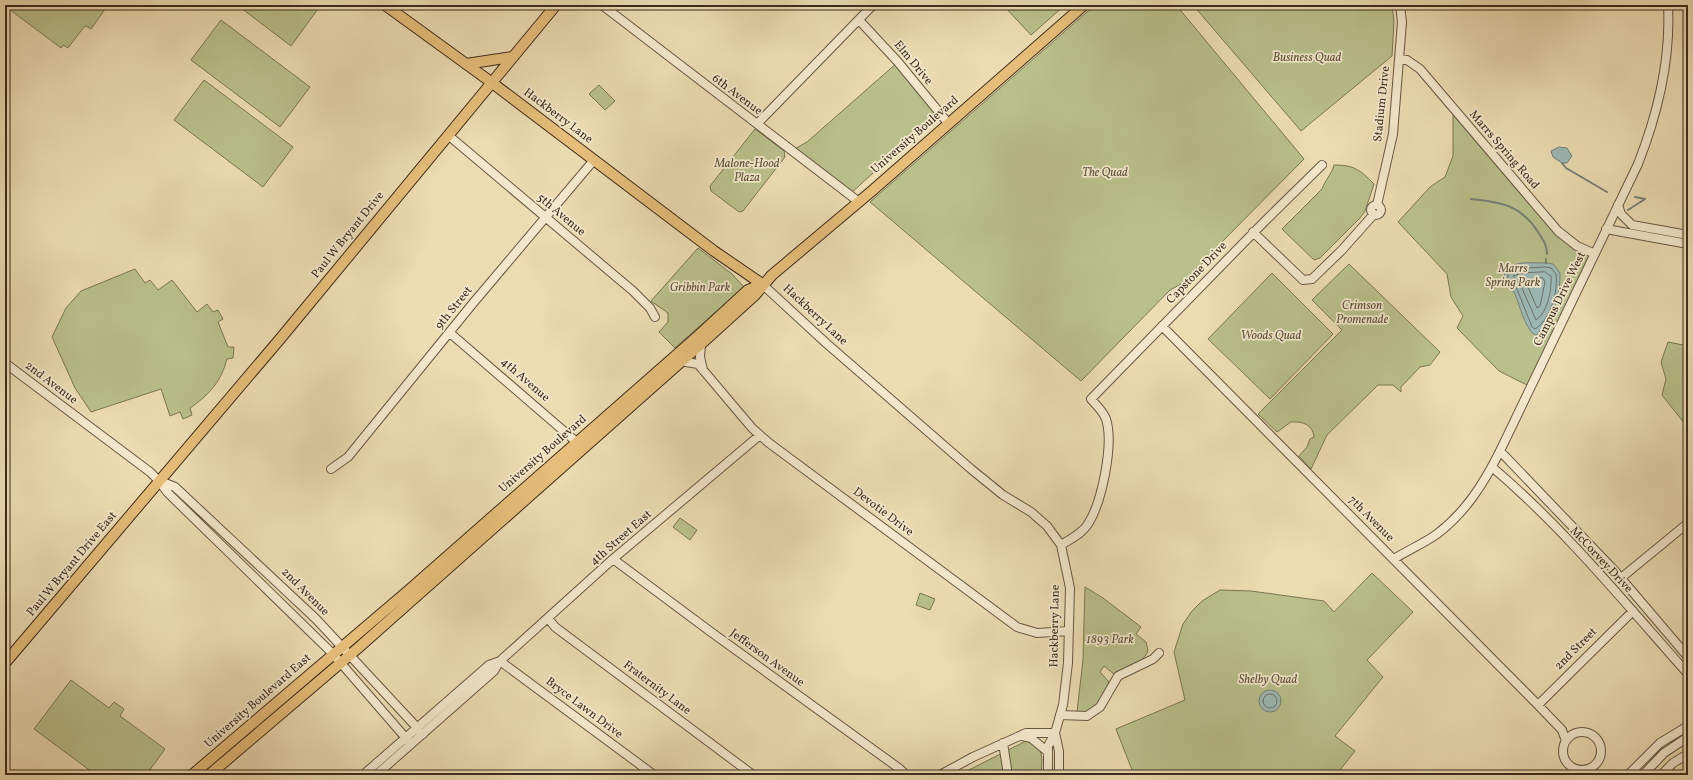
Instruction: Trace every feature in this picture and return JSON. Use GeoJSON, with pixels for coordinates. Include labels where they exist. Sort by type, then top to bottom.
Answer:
{"type":"FeatureCollection","features":[{"type":"Feature","properties":{"kind":"main road","name":"Hackberry Lane"},"geometry":{"type":"LineString","coordinates":[[385,5],[762,284]]}},
{"type":"Feature","properties":{"kind":"main road","name":"Paul W Bryant Drive"},"geometry":{"type":"LineString","coordinates":[[159,481],[556,5]]}},
{"type":"Feature","properties":{"kind":"main road","name":"University Boulevard"},"geometry":{"type":"LineString","coordinates":[[350,655],[748,290],[762,284],[859,202],[1084,5]]}},
{"type":"Feature","properties":{"kind":"main road"},"geometry":{"type":"LineString","coordinates":[[466,64],[512,57]]}},
{"type":"Feature","properties":{"kind":"main road","name":"University Boulevard"},"geometry":{"type":"LineString","coordinates":[[342,647],[701,344],[755,295],[762,284]]}},
{"type":"Feature","properties":{"kind":"main road","name":"Paul W Bryant Drive East"},"geometry":{"type":"LineString","coordinates":[[5,663],[159,481]]}},
{"type":"Feature","properties":{"kind":"main road","name":"University Boulevard East"},"geometry":{"type":"LineString","coordinates":[[192,775],[342,647]]}},
{"type":"Feature","properties":{"kind":"main road","name":"University Boulevard East"},"geometry":{"type":"LineString","coordinates":[[209,775],[350,655]]}},
{"type":"Feature","properties":{"kind":"street","name":"6th Avenue"},"geometry":{"type":"LineString","coordinates":[[602,5],[859,202]]}},
{"type":"Feature","properties":{"kind":"street"},"geometry":{"type":"LineString","coordinates":[[757,124],[873,5]]}},
{"type":"Feature","properties":{"kind":"street","name":"Stadium Drive"},"geometry":{"type":"LineString","coordinates":[[1253,232],[1303,280],[1312,279],[1374,214],[1378,214],[1381,211],[1380,206],[1377,205],[1393,134],[1402,22],[1400,5]]}},
{"type":"Feature","properties":{"kind":"street","name":"Campus Drive West"},"geometry":{"type":"LineString","coordinates":[[1394,559],[1433,536],[1460,513],[1475,496],[1500,451],[1638,164],[1656,109],[1666,58],[1668,5]]}},
{"type":"Feature","properties":{"kind":"street","name":"Elm Drive"},"geometry":{"type":"LineString","coordinates":[[859,20],[898,62],[948,124]]}},
{"type":"Feature","properties":{"kind":"street","name":"Marrs Spring Road"},"geometry":{"type":"LineString","coordinates":[[1399,59],[1407,60],[1420,69],[1558,231],[1577,246],[1594,254]]}},
{"type":"Feature","properties":{"kind":"street","name":"5th Avenue"},"geometry":{"type":"LineString","coordinates":[[448,135],[633,291],[650,308],[655,317]]}},
{"type":"Feature","properties":{"kind":"street","name":"9th Street"},"geometry":{"type":"LineString","coordinates":[[331,469],[348,457],[545,217],[594,160]]}},
{"type":"Feature","properties":{"kind":"street","name":"Capstone Drive"},"geometry":{"type":"LineString","coordinates":[[1061,545],[1083,531],[1088,525],[1102,490],[1108,436],[1103,413],[1091,399],[1253,232],[1322,165]]}},
{"type":"Feature","properties":{"kind":"street"},"geometry":{"type":"LineString","coordinates":[[1618,205],[1621,214],[1632,224],[1688,235]]}},
{"type":"Feature","properties":{"kind":"street"},"geometry":{"type":"LineString","coordinates":[[1606,229],[1688,244]]}},
{"type":"Feature","properties":{"kind":"street","name":"Hackberry Lane"},"geometry":{"type":"LineString","coordinates":[[762,284],[826,343],[971,469],[1003,495],[1031,512],[1047,526],[1061,545],[1070,588],[1066,695],[1055,733],[1048,746],[1048,775]]}},
{"type":"Feature","properties":{"kind":"street","name":"7th Avenue"},"geometry":{"type":"LineString","coordinates":[[1162,326],[1562,730],[1566,741],[1563,750],[1564,756],[1571,767],[1584,770],[1596,764],[1601,754],[1599,742],[1590,734],[1578,732],[1573,734],[1562,730]]}},
{"type":"Feature","properties":{"kind":"street","name":"4th Avenue"},"geometry":{"type":"LineString","coordinates":[[450,333],[580,445]]}},
{"type":"Feature","properties":{"kind":"street"},"geometry":{"type":"LineString","coordinates":[[701,344],[700,357],[704,370]]}},
{"type":"Feature","properties":{"kind":"street","name":"Devotie Drive"},"geometry":{"type":"LineString","coordinates":[[680,361],[698,364],[760,435],[1017,627],[1037,633],[1069,631]]}},
{"type":"Feature","properties":{"kind":"street","name":"2nd Avenue"},"geometry":{"type":"LineString","coordinates":[[5,363],[159,481],[168,493],[341,662],[411,744]]}},
{"type":"Feature","properties":{"kind":"street","name":"4th Street East"},"geometry":{"type":"LineString","coordinates":[[376,775],[494,671],[500,661],[614,559],[760,435]]}},
{"type":"Feature","properties":{"kind":"street","name":"McCorvey Drive"},"geometry":{"type":"LineString","coordinates":[[1500,451],[1621,578],[1655,620],[1688,657]]}},
{"type":"Feature","properties":{"kind":"street","name":"McCorvey Drive"},"geometry":{"type":"LineString","coordinates":[[1492,467],[1534,506],[1604,579],[1688,674]]}},
{"type":"Feature","properties":{"kind":"street","name":"2nd Avenue"},"geometry":{"type":"LineString","coordinates":[[159,481],[175,487],[273,577],[350,655],[423,734]]}},
{"type":"Feature","properties":{"kind":"street"},"geometry":{"type":"LineString","coordinates":[[1534,506],[1543,496]]}},
{"type":"Feature","properties":{"kind":"street"},"geometry":{"type":"LineString","coordinates":[[1604,579],[1621,578],[1688,523]]}},
{"type":"Feature","properties":{"kind":"street","name":"Jefferson Avenue"},"geometry":{"type":"LineString","coordinates":[[614,559],[906,775]]}},
{"type":"Feature","properties":{"kind":"street"},"geometry":{"type":"LineString","coordinates":[[1633,611],[1640,612],[1655,620]]}},
{"type":"Feature","properties":{"kind":"street","name":"2nd Street"},"geometry":{"type":"LineString","coordinates":[[1538,705],[1633,611]]}},
{"type":"Feature","properties":{"kind":"street","name":"Fraternity Lane"},"geometry":{"type":"LineString","coordinates":[[548,618],[555,627],[753,775]]}},
{"type":"Feature","properties":{"kind":"street"},"geometry":{"type":"LineString","coordinates":[[1060,715],[1087,716],[1100,707],[1118,676],[1153,659],[1159,653]]}},
{"type":"Feature","properties":{"kind":"street","name":"4th Street East"},"geometry":{"type":"LineString","coordinates":[[363,775],[489,666],[500,661]]}},
{"type":"Feature","properties":{"kind":"street","name":"Bryce Lawn Drive"},"geometry":{"type":"LineString","coordinates":[[500,661],[654,775]]}},
{"type":"Feature","properties":{"kind":"street"},"geometry":{"type":"LineString","coordinates":[[1628,775],[1660,743],[1688,726]]}},
{"type":"Feature","properties":{"kind":"street"},"geometry":{"type":"LineString","coordinates":[[940,775],[1026,733],[1055,733]]}},
{"type":"Feature","properties":{"kind":"street","name":"Hackberry Lane"},"geometry":{"type":"LineString","coordinates":[[1055,733],[1059,751],[1059,775]]}},
{"type":"Feature","properties":{"kind":"street"},"geometry":{"type":"LineString","coordinates":[[1566,741],[1573,734]]}},
{"type":"Feature","properties":{"kind":"street"},"geometry":{"type":"LineString","coordinates":[[1019,736],[1031,738],[1048,752]]}},
{"type":"Feature","properties":{"kind":"street"},"geometry":{"type":"LineString","coordinates":[[1643,775],[1664,753],[1688,737]]}},
{"type":"Feature","properties":{"kind":"street"},"geometry":{"type":"LineString","coordinates":[[1003,744],[1008,775]]}},
{"type":"Feature","properties":{"kind":"street"},"geometry":{"type":"LineString","coordinates":[[1661,775],[1673,763],[1688,754]]}},
{"type":"Feature","properties":{"kind":"green space"},"geometry":{"type":"Polygon","coordinates":[[[9,5],[108,5],[91,29],[86,26],[84,27],[68,48],[63,45],[61,48],[9,9],[9,5]]]}},
{"type":"Feature","properties":{"kind":"green space"},"geometry":{"type":"Polygon","coordinates":[[[237,5],[319,5],[320,6],[291,46],[237,5]]]}},
{"type":"Feature","properties":{"kind":"green space"},"geometry":{"type":"Polygon","coordinates":[[[1003,5],[1065,5],[1031,35],[1003,5]]]}},
{"type":"Feature","properties":{"kind":"green space","name":"The Quad"},"geometry":{"type":"Polygon","coordinates":[[[1095,5],[1176,5],[1304,159],[1214,250],[1211,255],[1181,284],[1170,290],[1081,381],[870,202],[1095,5]]]}},
{"type":"Feature","properties":{"kind":"green space","name":"Business Quad"},"geometry":{"type":"Polygon","coordinates":[[[1193,5],[1392,5],[1394,22],[1392,56],[1301,131],[1193,5]]]}},
{"type":"Feature","properties":{"kind":"green space"},"geometry":{"type":"Polygon","coordinates":[[[221,20],[310,87],[280,127],[191,60],[221,20]]]}},
{"type":"Feature","properties":{"kind":"green space"},"geometry":{"type":"Polygon","coordinates":[[[898,62],[939,113],[850,194],[791,151],[807,142],[898,62]]]}},
{"type":"Feature","properties":{"kind":"green space"},"geometry":{"type":"Polygon","coordinates":[[[204,80],[293,147],[263,187],[174,120],[204,80]]]}},
{"type":"Feature","properties":{"kind":"green space"},"geometry":{"type":"Polygon","coordinates":[[[599,85],[615,101],[605,110],[589,94],[599,85]]]}},
{"type":"Feature","properties":{"kind":"green space","name":"Marrs Spring Park"},"geometry":{"type":"Polygon","coordinates":[[[1453,108],[1558,231],[1595,254],[1531,387],[1499,371],[1457,328],[1463,316],[1451,297],[1447,274],[1398,222],[1430,187],[1445,177],[1453,156],[1453,108]]]}},
{"type":"Feature","properties":{"kind":"green space","name":"Malone-Hood Plaza"},"geometry":{"type":"Polygon","coordinates":[[[755,129],[784,151],[785,157],[743,211],[739,212],[711,191],[710,186],[755,129]]]}},
{"type":"Feature","properties":{"kind":"green space"},"geometry":{"type":"Polygon","coordinates":[[[1334,165],[1347,166],[1357,169],[1374,184],[1365,211],[1360,218],[1320,258],[1314,260],[1282,229],[1322,189],[1334,165]]]}},
{"type":"Feature","properties":{"kind":"green space","name":"Gribbin Park"},"geometry":{"type":"Polygon","coordinates":[[[698,248],[732,274],[744,287],[675,348],[659,332],[668,322],[668,313],[651,301],[698,248]]]}},
{"type":"Feature","properties":{"kind":"green space","name":"Crimson Promenade"},"geometry":{"type":"Polygon","coordinates":[[[1349,264],[1440,352],[1430,365],[1420,367],[1401,387],[1401,392],[1393,385],[1378,385],[1327,435],[1311,469],[1299,456],[1307,447],[1310,439],[1314,437],[1312,429],[1300,422],[1291,422],[1277,432],[1258,414],[1342,330],[1312,300],[1349,264]]]}},
{"type":"Feature","properties":{"kind":"green space"},"geometry":{"type":"Polygon","coordinates":[[[135,269],[145,283],[150,280],[158,290],[172,280],[197,312],[207,304],[213,312],[218,310],[223,319],[218,322],[228,347],[234,347],[233,358],[227,359],[218,381],[203,398],[190,408],[192,415],[183,419],[180,412],[170,416],[161,389],[91,412],[75,388],[52,337],[66,308],[81,291],[135,269]]]}},
{"type":"Feature","properties":{"kind":"green space","name":"Woods Quad"},"geometry":{"type":"Polygon","coordinates":[[[1272,273],[1333,334],[1270,399],[1208,339],[1272,273]]]}},
{"type":"Feature","properties":{"kind":"green space"},"geometry":{"type":"Polygon","coordinates":[[[1668,342],[1688,346],[1688,428],[1662,395],[1666,379],[1661,362],[1668,342]]]}},
{"type":"Feature","properties":{"kind":"green space"},"geometry":{"type":"Polygon","coordinates":[[[680,518],[697,530],[690,540],[673,527],[680,518]]]}},
{"type":"Feature","properties":{"kind":"green space","name":"Shelby Quad"},"geometry":{"type":"Polygon","coordinates":[[[1372,573],[1413,612],[1367,660],[1383,677],[1335,736],[1355,751],[1336,775],[1134,775],[1116,729],[1185,700],[1174,652],[1183,624],[1192,611],[1202,601],[1220,590],[1251,591],[1324,601],[1334,612],[1372,573]]]}},
{"type":"Feature","properties":{"kind":"green space","name":"1893 Park"},"geometry":{"type":"Polygon","coordinates":[[[1085,587],[1103,598],[1141,627],[1136,634],[1146,642],[1148,650],[1143,658],[1115,675],[1104,666],[1100,672],[1109,682],[1099,703],[1085,712],[1077,712],[1083,660],[1085,587]]]}},
{"type":"Feature","properties":{"kind":"green space"},"geometry":{"type":"Polygon","coordinates":[[[920,593],[935,599],[930,610],[916,605],[920,593]]]}},
{"type":"Feature","properties":{"kind":"green space"},"geometry":{"type":"Polygon","coordinates":[[[71,680],[109,708],[114,702],[124,709],[120,716],[165,749],[146,775],[96,775],[34,729],[71,680]]]}},
{"type":"Feature","properties":{"kind":"green space"},"geometry":{"type":"Polygon","coordinates":[[[1026,741],[1032,743],[1039,749],[1042,758],[1041,775],[959,775],[1026,741]]]}},
{"type":"Feature","properties":{"kind":"water"},"geometry":{"type":"Polygon","coordinates":[[[1559,147],[1567,148],[1572,156],[1567,163],[1562,163],[1553,157],[1551,151],[1559,147]]]}},
{"type":"Feature","properties":{"kind":"water"},"geometry":{"type":"Polygon","coordinates":[[[1526,263],[1553,264],[1560,273],[1559,292],[1552,313],[1537,335],[1529,329],[1514,292],[1503,280],[1505,273],[1513,265],[1526,263]]]}},
{"type":"Feature","properties":{"kind":"water"},"geometry":{"type":"Polygon","coordinates":[[[1270,690],[1278,693],[1281,701],[1278,709],[1270,712],[1262,709],[1259,701],[1262,693],[1270,690]]]}},
{"type":"Feature","properties":{"kind":"waterway"},"geometry":{"type":"LineString","coordinates":[[1562,163],[1566,168],[1607,192]]}},
{"type":"Feature","properties":{"kind":"waterway"},"geometry":{"type":"LineString","coordinates":[[1635,197],[1645,199]]}},
{"type":"Feature","properties":{"kind":"waterway"},"geometry":{"type":"LineString","coordinates":[[1471,199],[1501,204],[1517,210],[1525,216],[1538,232],[1543,240],[1547,254]]}},
{"type":"Feature","properties":{"kind":"waterway"},"geometry":{"type":"LineString","coordinates":[[1628,210],[1645,199]]}}]}
